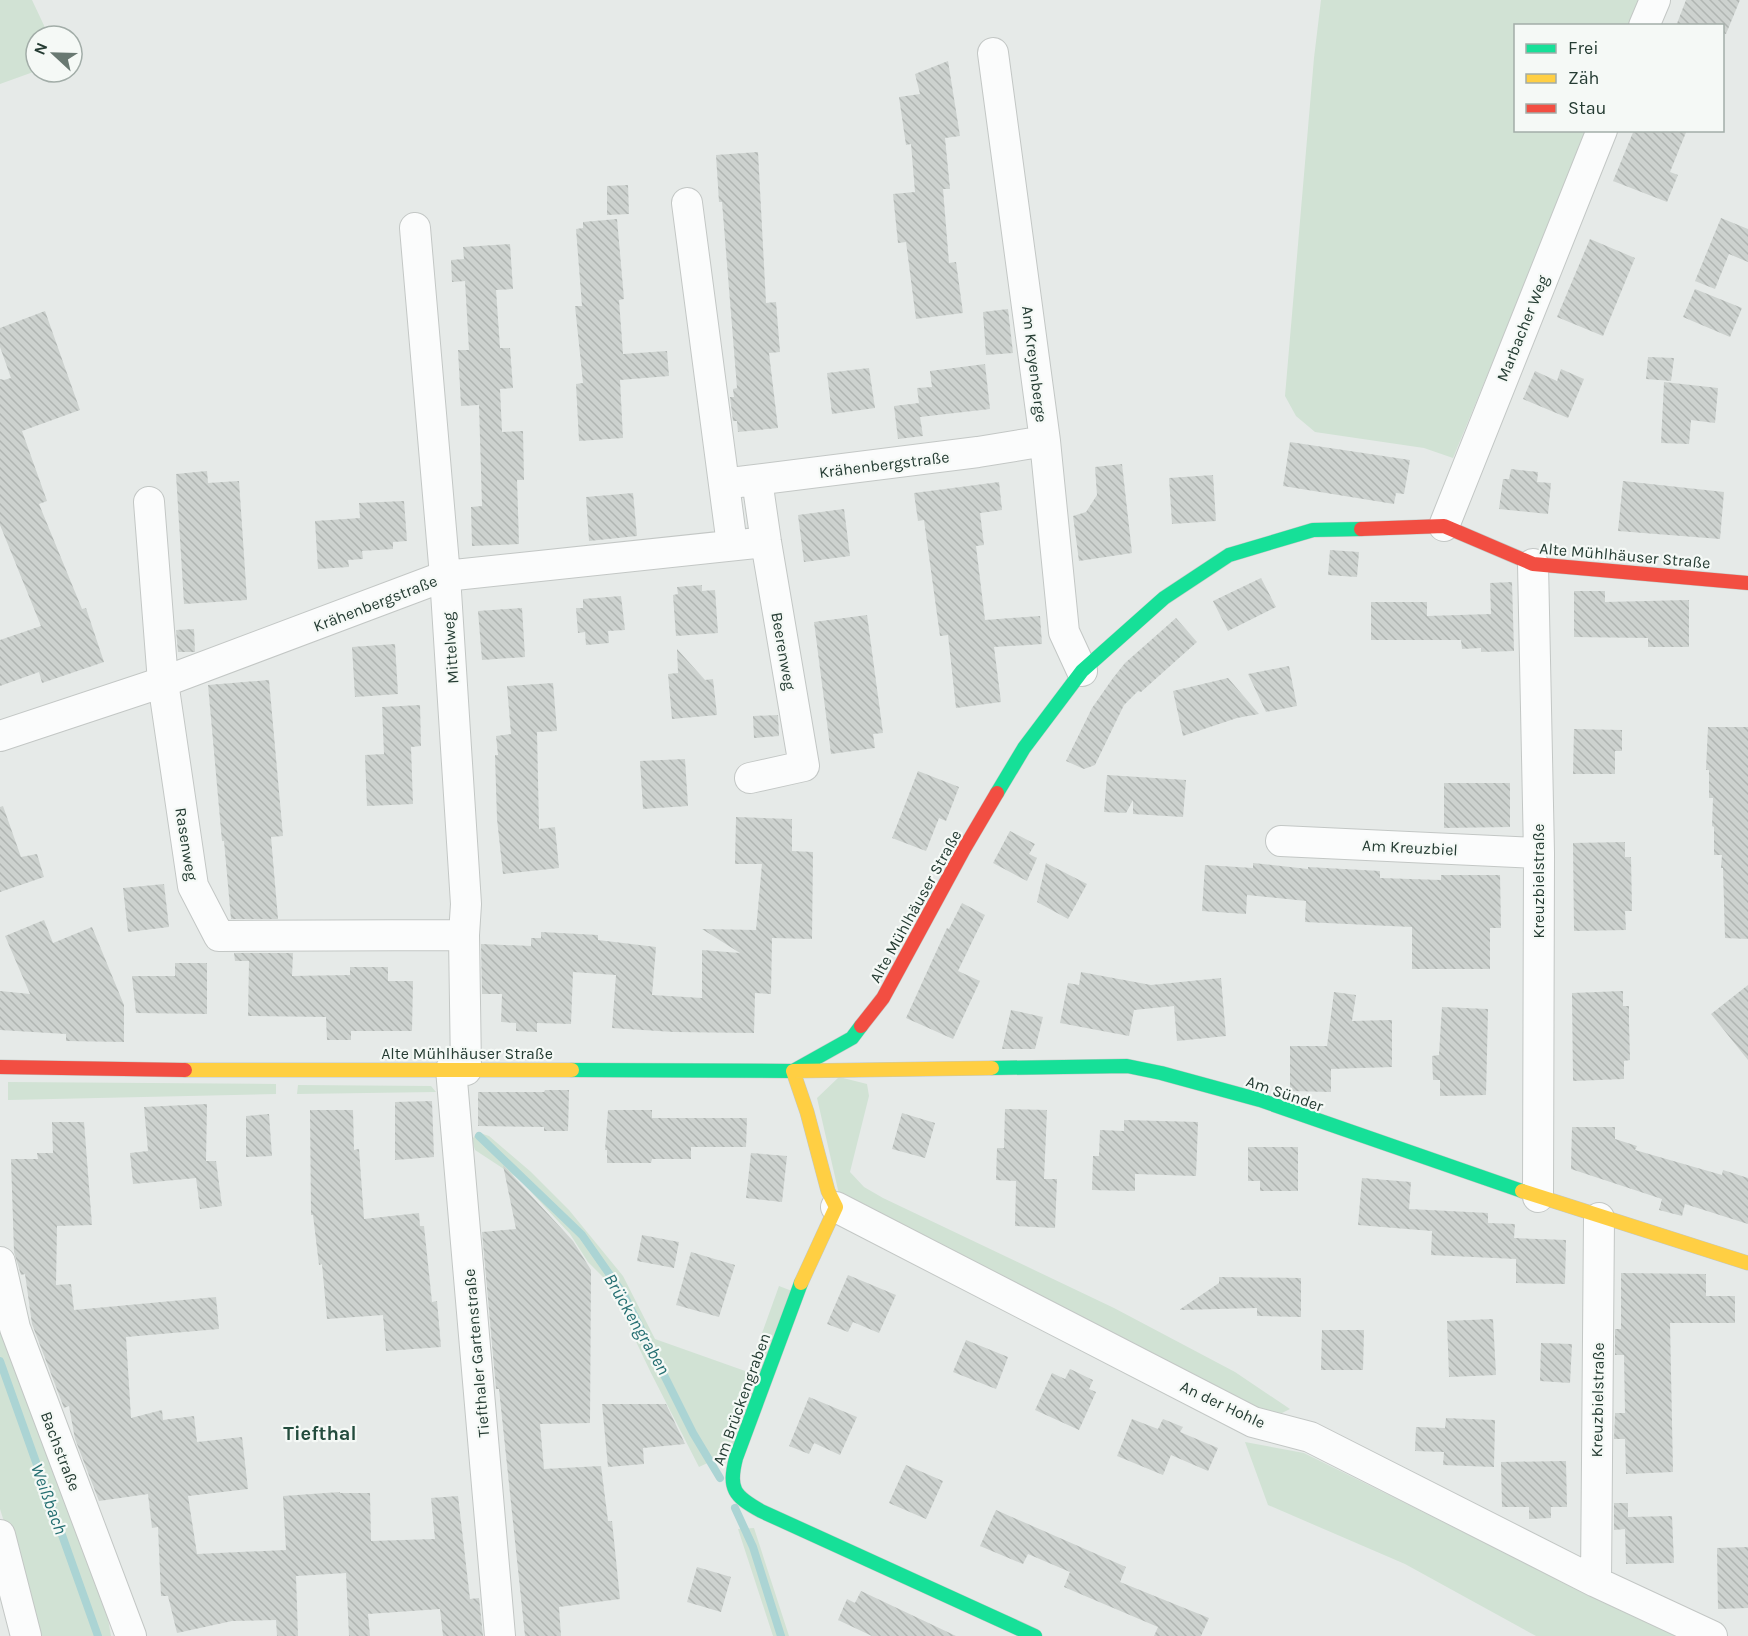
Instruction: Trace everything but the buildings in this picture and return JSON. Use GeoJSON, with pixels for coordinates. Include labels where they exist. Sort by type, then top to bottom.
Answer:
{"type":"FeatureCollection","features":[{"type":"Feature","properties":{"kind":"street"},"geometry":{"type":"LineString","coordinates":[[1645,24],[1655,0]]}},
{"type":"Feature","properties":{"kind":"street","name":"Am Kreyenberge"},"geometry":{"type":"LineString","coordinates":[[993,53],[1045,441],[1064,632],[1082,671]]}},
{"type":"Feature","properties":{"kind":"street","name":"Marbacher Weg"},"geometry":{"type":"LineString","coordinates":[[1444,526],[1601,132]]}},
{"type":"Feature","properties":{"kind":"street"},"geometry":{"type":"LineString","coordinates":[[687,203],[732,544]]}},
{"type":"Feature","properties":{"kind":"street","name":"Mittelweg"},"geometry":{"type":"LineString","coordinates":[[415,228],[445,576],[466,904],[458,1070]]}},
{"type":"Feature","properties":{"kind":"street","name":"Krähenbergstraße"},"geometry":{"type":"LineString","coordinates":[[724,484],[978,452],[1045,441]]}},
{"type":"Feature","properties":{"kind":"street","name":"Beerenweg"},"geometry":{"type":"LineString","coordinates":[[750,778],[804,766],[757,480]]}},
{"type":"Feature","properties":{"kind":"street","name":"Rasenweg"},"geometry":{"type":"LineString","coordinates":[[149,502],[163,682],[193,886],[219,936],[464,935]]}},
{"type":"Feature","properties":{"kind":"street","name":"Alte Mühlhäuser Straße"},"geometry":{"type":"LineString","coordinates":[[0,1067],[289,1071],[793,1071],[852,1038],[883,998],[964,849],[1024,748],[1082,671],[1164,598],[1229,555],[1313,530],[1444,526],[1533,564],[1748,583]]}},
{"type":"Feature","properties":{"kind":"street","name":"Krähenbergstraße"},"geometry":{"type":"LineString","coordinates":[[0,736],[163,682],[445,576],[766,542]]}},
{"type":"Feature","properties":{"kind":"street","name":"Kreuzbielstraße"},"geometry":{"type":"LineString","coordinates":[[1533,564],[1539,853],[1538,1197]]}},
{"type":"Feature","properties":{"kind":"street","name":"Am Kreuzbiel"},"geometry":{"type":"LineString","coordinates":[[1281,841],[1539,853]]}},
{"type":"Feature","properties":{"kind":"street","name":"Am Sünder"},"geometry":{"type":"LineString","coordinates":[[793,1071],[1127,1066],[1166,1073],[1204,1083],[1599,1218],[1748,1263]]}},
{"type":"Feature","properties":{"kind":"street","name":"Tiefthaler Gartenstraße"},"geometry":{"type":"LineString","coordinates":[[458,1070],[500,1636]]}},
{"type":"Feature","properties":{"kind":"street"},"geometry":{"type":"LineString","coordinates":[[793,1071],[807,1112],[828,1191],[836,1208]]}},
{"type":"Feature","properties":{"kind":"street","name":"An der Hohle"},"geometry":{"type":"LineString","coordinates":[[836,1208],[1253,1422],[1310,1437],[1596,1582],[1712,1636]]}},
{"type":"Feature","properties":{"kind":"street","name":"Am Brückengraben"},"geometry":{"type":"LineString","coordinates":[[836,1208],[801,1284],[736,1458],[730,1479],[738,1498],[760,1511],[1035,1636]]}},
{"type":"Feature","properties":{"kind":"street","name":"Kreuzbielstraße"},"geometry":{"type":"LineString","coordinates":[[1596,1582],[1599,1218]]}},
{"type":"Feature","properties":{"kind":"street","name":"Bachstraße"},"geometry":{"type":"LineString","coordinates":[[0,1262],[15,1328],[131,1636]]}},
{"type":"Feature","properties":{"kind":"street"},"geometry":{"type":"LineString","coordinates":[[0,1534],[26,1636]]}},
{"type":"Feature","properties":{"kind":"green space"},"geometry":{"type":"Polygon","coordinates":[[[0,0],[32,0],[43,24],[24,24],[24,75],[0,84],[0,0]]]}},
{"type":"Feature","properties":{"kind":"green space"},"geometry":{"type":"Polygon","coordinates":[[[1321,0],[1642,0],[1632,24],[1514,24],[1514,132],[1588,132],[1453,458],[1424,448],[1315,432],[1296,416],[1285,396],[1321,0]]]}},
{"type":"Feature","properties":{"kind":"green space"},"geometry":{"type":"Polygon","coordinates":[[[839,1077],[867,1084],[869,1096],[850,1172],[864,1187],[1114,1308],[1235,1372],[1290,1409],[1272,1418],[841,1203],[817,1098],[839,1077]]]}},
{"type":"Feature","properties":{"kind":"green space"},"geometry":{"type":"Polygon","coordinates":[[[8,1082],[276,1084],[276,1094],[8,1100],[8,1082]]]}},
{"type":"Feature","properties":{"kind":"green space"},"geometry":{"type":"Polygon","coordinates":[[[298,1085],[431,1086],[436,1092],[297,1094],[298,1085]]]}},
{"type":"Feature","properties":{"kind":"green space"},"geometry":{"type":"Polygon","coordinates":[[[477,1132],[489,1136],[531,1172],[569,1210],[623,1276],[655,1339],[748,1372],[779,1286],[792,1291],[733,1451],[699,1467],[607,1281],[588,1262],[570,1234],[519,1179],[475,1150],[472,1140],[477,1132]]]}},
{"type":"Feature","properties":{"kind":"green space"},"geometry":{"type":"Polygon","coordinates":[[[0,1327],[108,1619],[111,1636],[40,1636],[0,1509],[0,1327]]]}},
{"type":"Feature","properties":{"kind":"green space"},"geometry":{"type":"Polygon","coordinates":[[[1245,1442],[1304,1453],[1611,1605],[1680,1636],[1536,1636],[1405,1564],[1268,1505],[1245,1442]]]}},
{"type":"Feature","properties":{"kind":"green space"},"geometry":{"type":"Polygon","coordinates":[[[754,1528],[789,1636],[773,1636],[738,1529],[754,1528]]]}},
{"type":"Feature","properties":{"kind":"waterway","name":"Brückengraben"},"geometry":{"type":"LineString","coordinates":[[479,1136],[582,1235],[624,1295],[693,1433],[720,1478]]}},
{"type":"Feature","properties":{"kind":"waterway","name":"Weißbach"},"geometry":{"type":"LineString","coordinates":[[0,1361],[98,1636]]}},
{"type":"Feature","properties":{"kind":"waterway","name":"Brückengraben"},"geometry":{"type":"LineString","coordinates":[[735,1508],[753,1547],[781,1636]]}},
{"type":"Feature","properties":{"kind":"traffic: fast"},"geometry":{"type":"LineString","coordinates":[[997,793],[1024,748],[1082,671],[1164,598],[1229,555],[1313,530],[1361,529]]}},
{"type":"Feature","properties":{"kind":"traffic: fast"},"geometry":{"type":"LineString","coordinates":[[572,1070],[793,1071],[852,1038],[861,1026]]}},
{"type":"Feature","properties":{"kind":"traffic: fast"},"geometry":{"type":"LineString","coordinates":[[992,1068],[1127,1066],[1161,1073],[1260,1100],[1522,1191]]}},
{"type":"Feature","properties":{"kind":"traffic: fast"},"geometry":{"type":"LineString","coordinates":[[801,1283],[736,1458],[733,1477],[735,1490],[745,1501],[761,1511],[1035,1636]]}},
{"type":"Feature","properties":{"kind":"traffic: slow"},"geometry":{"type":"LineString","coordinates":[[801,1283],[836,1207],[828,1191],[807,1112],[793,1071],[992,1068]]}},
{"type":"Feature","properties":{"kind":"traffic: slow"},"geometry":{"type":"LineString","coordinates":[[185,1070],[572,1070]]}},
{"type":"Feature","properties":{"kind":"traffic: slow"},"geometry":{"type":"LineString","coordinates":[[1522,1191],[1748,1263]]}},
{"type":"Feature","properties":{"kind":"traffic: jam"},"geometry":{"type":"LineString","coordinates":[[1361,529],[1444,526],[1533,564],[1748,583]]}},
{"type":"Feature","properties":{"kind":"traffic: jam"},"geometry":{"type":"LineString","coordinates":[[861,1026],[883,998],[997,793]]}},
{"type":"Feature","properties":{"kind":"traffic: jam"},"geometry":{"type":"LineString","coordinates":[[0,1067],[185,1070]]}},
{"type":"Feature","properties":{"kind":"district","name":"Tiefthal"},"geometry":{"type":"Point","coordinates":[320,1433]}}]}
